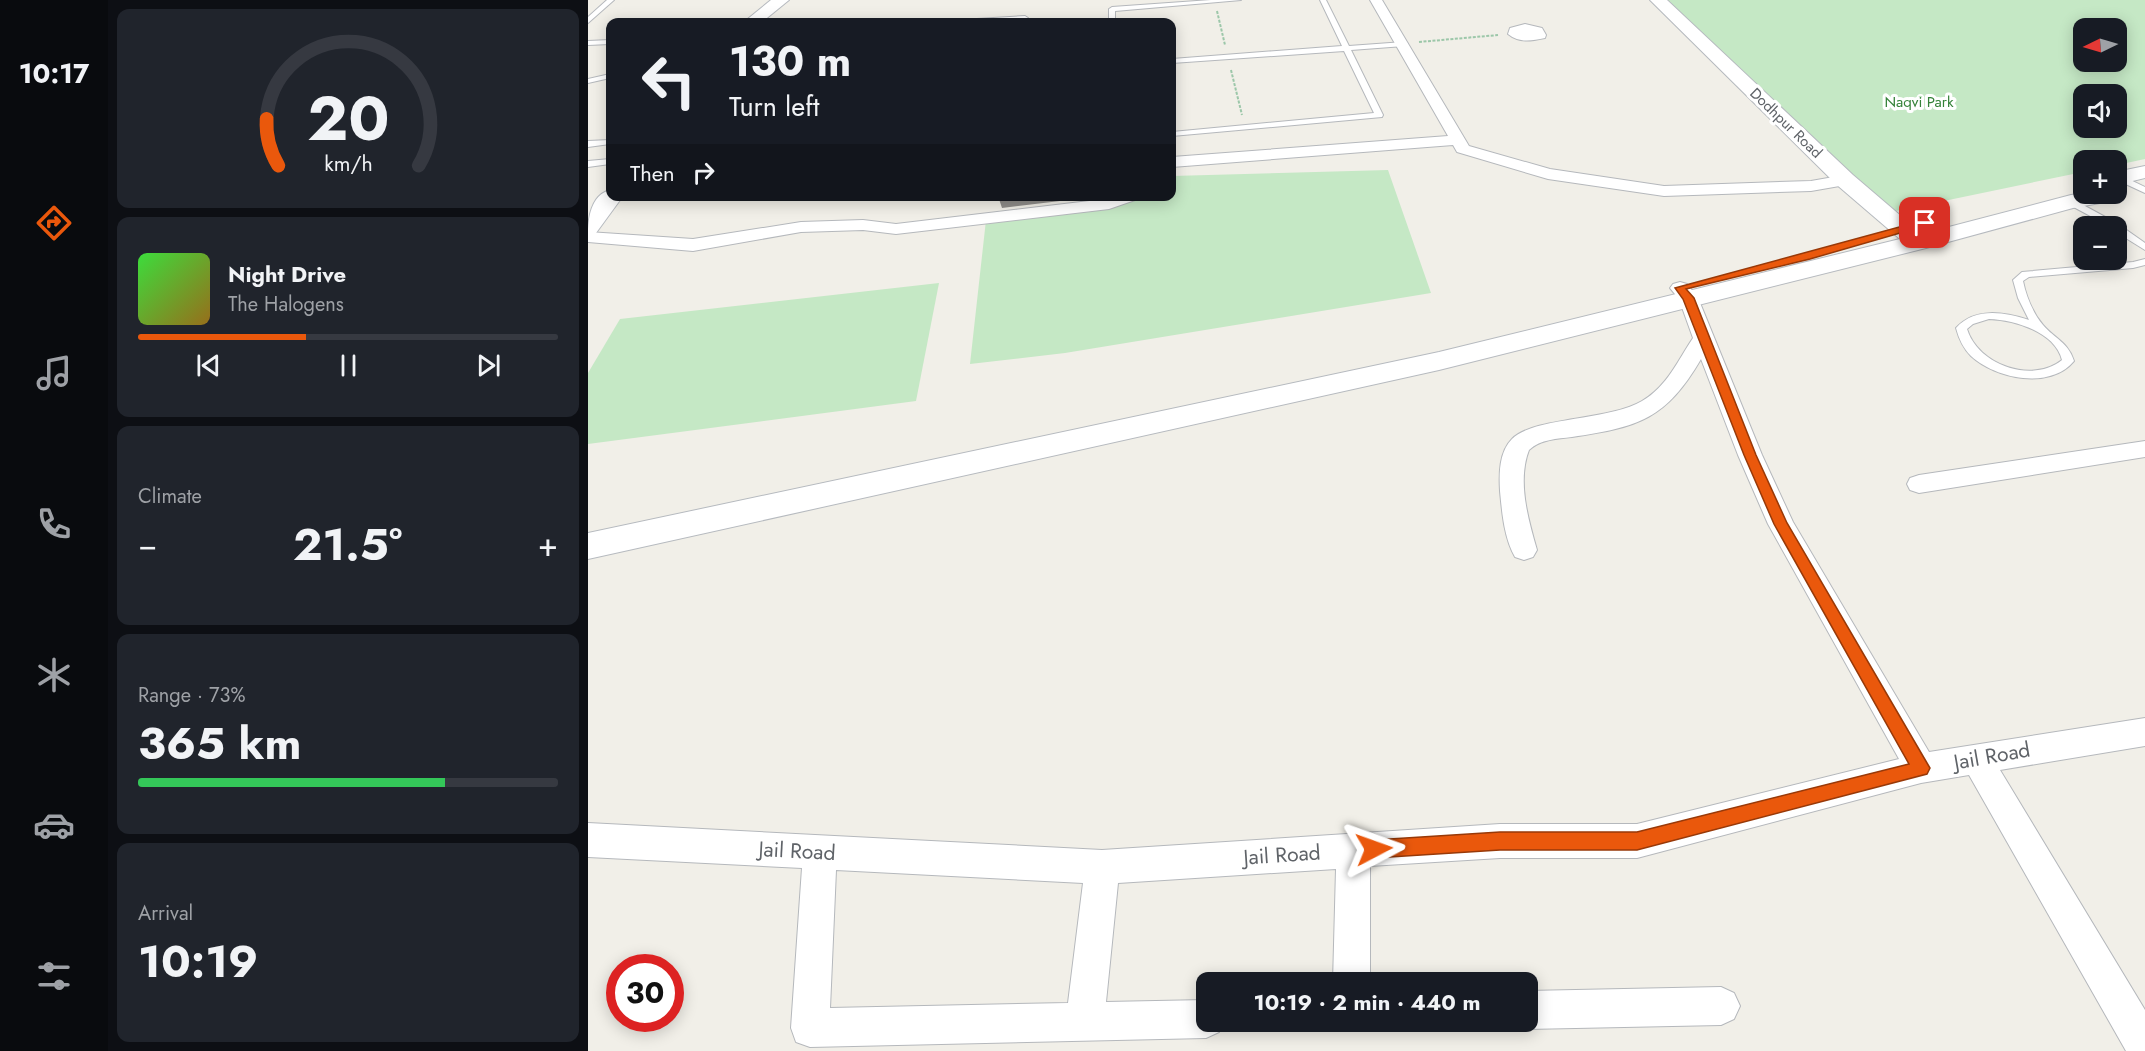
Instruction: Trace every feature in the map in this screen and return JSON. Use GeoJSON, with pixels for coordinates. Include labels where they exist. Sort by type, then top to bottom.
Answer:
{"type":"FeatureCollection","features":[{"type":"Feature","properties":{"kind":"main road"},"geometry":{"type":"LineString","coordinates":[[757,18],[782,0]]}},
{"type":"Feature","properties":{"kind":"main road","name":"Dodhpur Road"},"geometry":{"type":"LineString","coordinates":[[1658,0],[1845,180],[1910,236]]}},
{"type":"Feature","properties":{"kind":"main road"},"geometry":{"type":"LineString","coordinates":[[2127,185],[2144,184]]}},
{"type":"Feature","properties":{"kind":"main road"},"geometry":{"type":"LineString","coordinates":[[588,546],[1438,361],[1684,293],[2073,195]]}},
{"type":"Feature","properties":{"kind":"main road"},"geometry":{"type":"LineString","coordinates":[[588,228],[608,201]]}},
{"type":"Feature","properties":{"kind":"main road"},"geometry":{"type":"LineString","coordinates":[[588,527],[1277,382],[1684,293]]}},
{"type":"Feature","properties":{"kind":"street"},"geometry":{"type":"LineString","coordinates":[[1376,0],[1404,44],[1463,149],[1548,174],[1665,191],[1811,186],[1845,180]]}},
{"type":"Feature","properties":{"kind":"street"},"geometry":{"type":"LineString","coordinates":[[1176,162],[1456,140]]}},
{"type":"Feature","properties":{"kind":"street"},"geometry":{"type":"LineString","coordinates":[[588,237],[693,245],[801,227],[863,225],[896,230],[1109,204],[1116,201]]}},
{"type":"Feature","properties":{"kind":"street"},"geometry":{"type":"LineString","coordinates":[[1684,293],[1704,337],[1750,455],[1781,524],[1921,768]]}},
{"type":"Feature","properties":{"kind":"street"},"geometry":{"type":"LineString","coordinates":[[1524,550],[1515,519],[1512,481],[1518,447],[1526,439],[1538,434],[1626,418],[1650,406],[1666,394],[1704,337]]}},
{"type":"Feature","properties":{"kind":"street"},"geometry":{"type":"LineString","coordinates":[[1919,484],[2145,449]]}},
{"type":"Feature","properties":{"kind":"street","name":"Jail Road"},"geometry":{"type":"LineString","coordinates":[[588,840],[1102,867],[1500,841],[1637,841],[1921,768],[2145,732]]}},
{"type":"Feature","properties":{"kind":"street"},"geometry":{"type":"LineString","coordinates":[[1976,758],[2145,1046]]}},
{"type":"Feature","properties":{"kind":"street"},"geometry":{"type":"LineString","coordinates":[[1352,972],[1353,850]]}},
{"type":"Feature","properties":{"kind":"street"},"geometry":{"type":"LineString","coordinates":[[820,852],[810,1028],[1196,1019]]}},
{"type":"Feature","properties":{"kind":"street"},"geometry":{"type":"LineString","coordinates":[[1085,1022],[1102,867]]}},
{"type":"Feature","properties":{"kind":"street"},"geometry":{"type":"LineString","coordinates":[[1538,1010],[1721,1005]]}},
{"type":"Feature","properties":{"kind":"lane"},"geometry":{"type":"LineString","coordinates":[[588,21],[611,0]]}},
{"type":"Feature","properties":{"kind":"lane"},"geometry":{"type":"LineString","coordinates":[[1112,18],[1112,9],[1238,0]]}},
{"type":"Feature","properties":{"kind":"lane"},"geometry":{"type":"LineString","coordinates":[[1176,134],[1379,115],[1323,0]]}},
{"type":"Feature","properties":{"kind":"lane"},"geometry":{"type":"LineString","coordinates":[[588,43],[606,42]]}},
{"type":"Feature","properties":{"kind":"lane"},"geometry":{"type":"LineString","coordinates":[[1176,61],[1404,44]]}},
{"type":"Feature","properties":{"kind":"lane"},"geometry":{"type":"LineString","coordinates":[[588,81],[606,77]]}},
{"type":"Feature","properties":{"kind":"lane"},"geometry":{"type":"LineString","coordinates":[[588,144],[606,142]]}},
{"type":"Feature","properties":{"kind":"lane"},"geometry":{"type":"LineString","coordinates":[[588,164],[606,162]]}},
{"type":"Feature","properties":{"kind":"lane"},"geometry":{"type":"LineString","coordinates":[[2090,204],[2103,216]]}},
{"type":"Feature","properties":{"kind":"lane"},"geometry":{"type":"LineString","coordinates":[[2127,235],[2145,247]]}},
{"type":"Feature","properties":{"kind":"lane"},"geometry":{"type":"LineString","coordinates":[[2040,328],[2021,320],[2001,316],[1982,316],[1969,320],[1961,328],[1962,338],[1970,350],[1986,361],[2006,370],[2027,375],[2047,375],[2061,370],[2068,361],[2066,350],[2056,339],[2040,328],[2019,293],[2018,280],[2026,274],[2145,262]]}},
{"type":"Feature","properties":{"kind":"path"},"geometry":{"type":"LineString","coordinates":[[1404,44],[1514,34]]}},
{"type":"Feature","properties":{"kind":"green space","name":"Naqvi Park"},"geometry":{"type":"Polygon","coordinates":[[[1668,0],[2145,0],[2145,159],[2127,163],[2127,150],[2073,150],[2073,174],[1886,213],[1668,0]]]}},
{"type":"Feature","properties":{"kind":"green space"},"geometry":{"type":"Polygon","coordinates":[[[1388,170],[1431,293],[1065,353],[970,364],[986,220],[1108,201],[1176,201],[1176,176],[1388,170]]]}},
{"type":"Feature","properties":{"kind":"green space"},"geometry":{"type":"Polygon","coordinates":[[[939,283],[916,401],[588,444],[588,373],[620,319],[939,283]]]}},
{"type":"Feature","properties":{"kind":"route"},"geometry":{"type":"LineString","coordinates":[[1374,849],[1500,841],[1637,841],[1921,768],[1781,524],[1750,455],[1688,298],[1680,288],[1807,257],[1925,223]]}}]}
